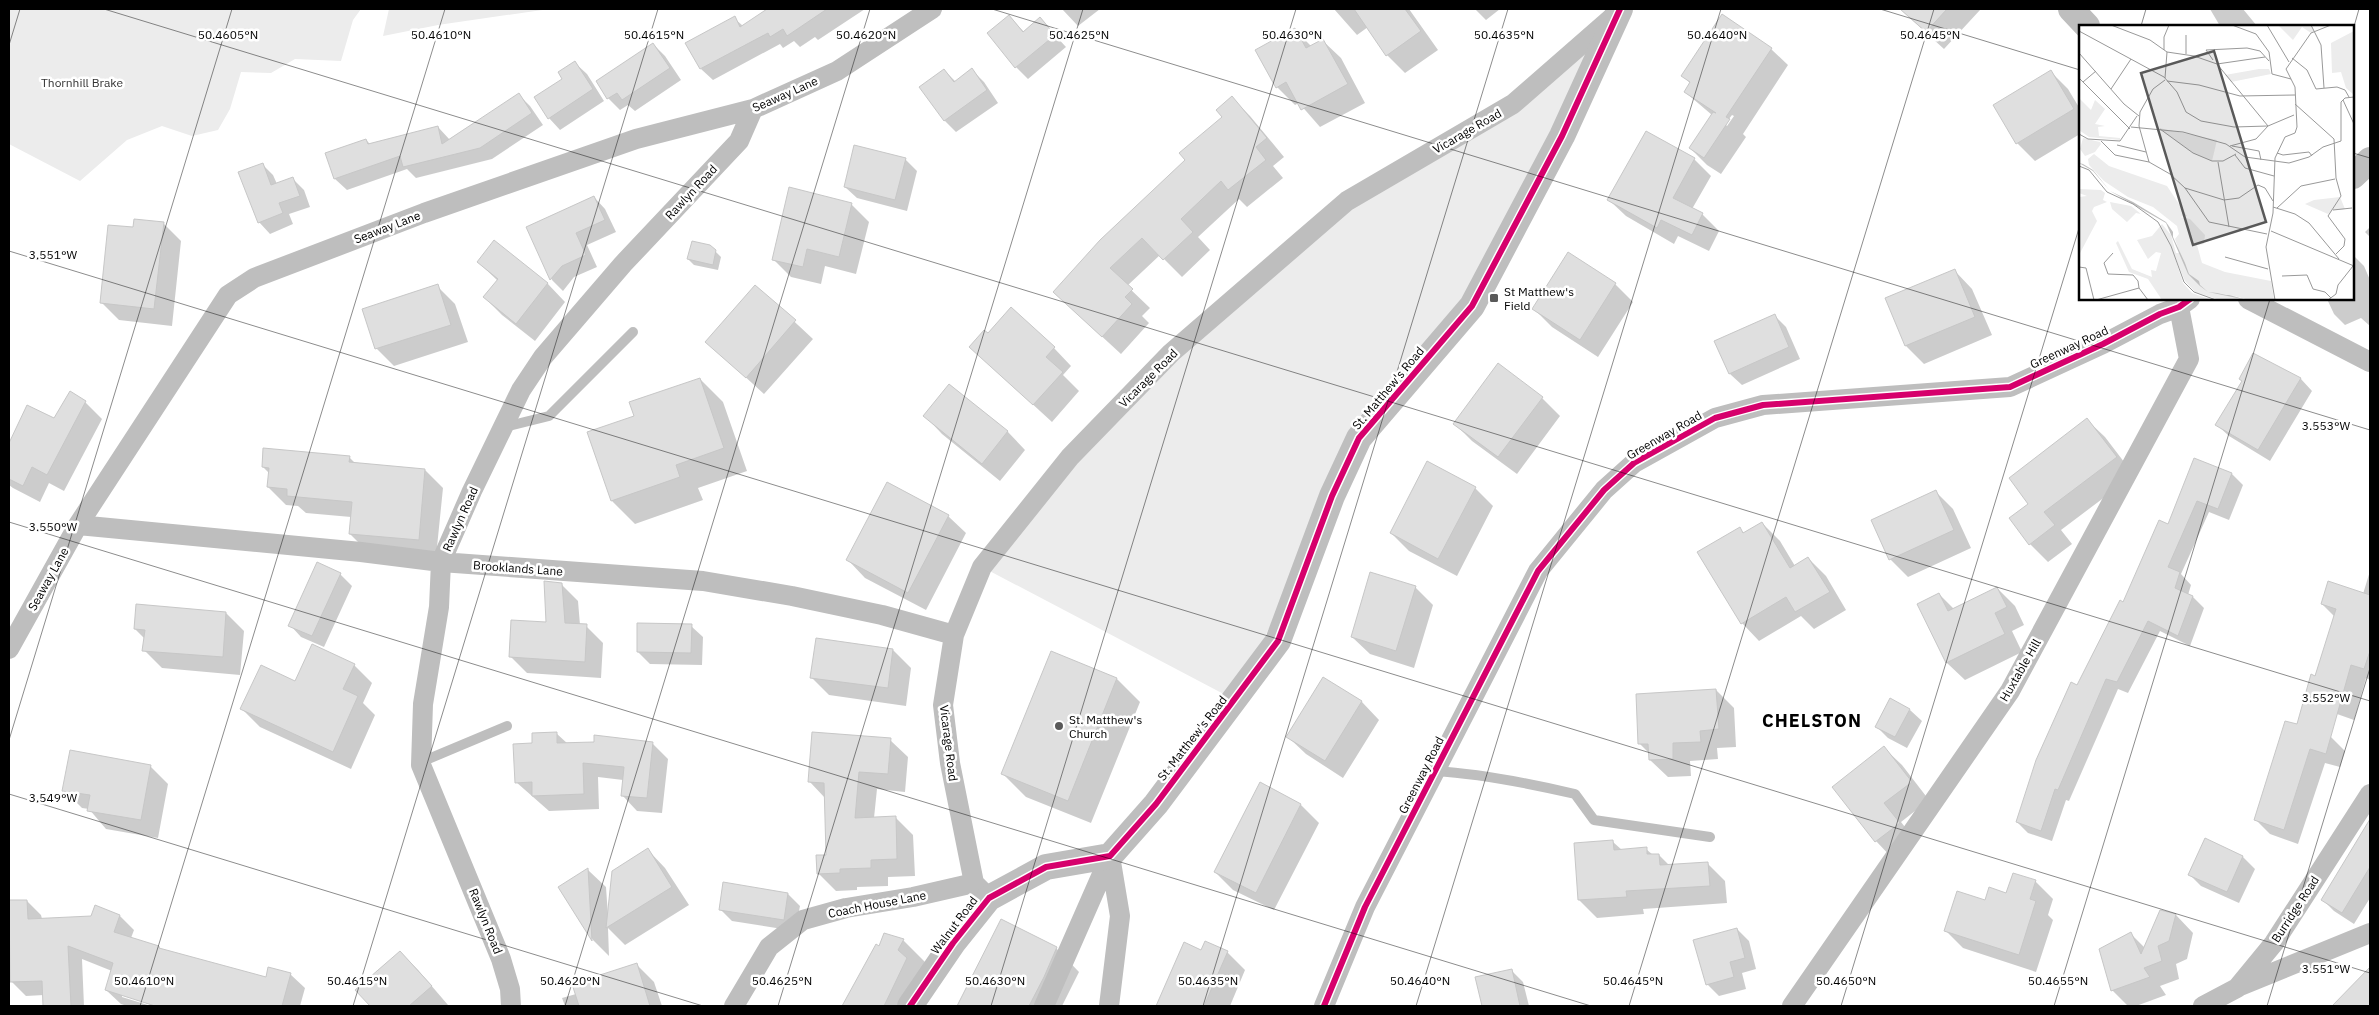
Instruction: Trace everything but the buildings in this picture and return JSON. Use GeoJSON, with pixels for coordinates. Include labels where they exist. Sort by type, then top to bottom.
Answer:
{"type":"FeatureCollection","features":[{"type":"Feature","properties":{"kind":"street","name":"Seaway Lane"},"geometry":{"type":"LineString","coordinates":[[9,649],[78,524],[228,295],[254,278],[424,213],[636,139],[753,109],[838,71],[932,9]]}},
{"type":"Feature","properties":{"kind":"street"},"geometry":{"type":"LineString","coordinates":[[2071,9],[2086,25]]}},
{"type":"Feature","properties":{"kind":"street","name":"Vicarage Road"},"geometry":{"type":"LineString","coordinates":[[981,890],[950,763],[943,705],[954,635],[982,567],[1070,457],[1171,353],[1347,201],[1513,104],[1619,10]]}},
{"type":"Feature","properties":{"kind":"street","name":"St. Matthew's Road"},"geometry":{"type":"LineString","coordinates":[[1110,856],[1156,804],[1278,641],[1332,496],[1360,438],[1472,306],[1562,136],[1619,10]]}},
{"type":"Feature","properties":{"kind":"street","name":"Rawlyn Road"},"geometry":{"type":"LineString","coordinates":[[511,1006],[510,989],[501,959],[441,816],[421,762],[423,704],[439,607],[441,562],[521,390],[543,357],[623,264],[739,141],[753,109]]}},
{"type":"Feature","properties":{"kind":"street"},"geometry":{"type":"LineString","coordinates":[[2354,175],[2370,160]]}},
{"type":"Feature","properties":{"kind":"street"},"geometry":{"type":"LineString","coordinates":[[2250,300],[2370,362]]}},
{"type":"Feature","properties":{"kind":"street","name":"Greenway Road"},"geometry":{"type":"LineString","coordinates":[[1324,1006],[1365,907],[1538,571],[1604,490],[1634,464],[1715,418],[1763,404],[2010,386],[2184,303]]}},
{"type":"Feature","properties":{"kind":"street","name":"Huxtable Hill"},"geometry":{"type":"LineString","coordinates":[[1792,1006],[2010,690],[2190,359],[2184,303]]}},
{"type":"Feature","properties":{"kind":"street","name":"Brooklands Lane"},"geometry":{"type":"LineString","coordinates":[[78,524],[361,552],[441,562],[703,582],[792,596],[882,615],[954,635]]}},
{"type":"Feature","properties":{"kind":"street","name":"Burridge Road"},"geometry":{"type":"LineString","coordinates":[[2203,1006],[2237,988],[2274,943],[2370,794]]}},
{"type":"Feature","properties":{"kind":"street"},"geometry":{"type":"LineString","coordinates":[[1044,1006],[1110,856]]}},
{"type":"Feature","properties":{"kind":"street"},"geometry":{"type":"LineString","coordinates":[[1109,1006],[1120,916],[1110,856]]}},
{"type":"Feature","properties":{"kind":"street","name":"Walnut Road"},"geometry":{"type":"LineString","coordinates":[[910,1006],[953,943],[981,890],[1046,867],[1110,856]]}},
{"type":"Feature","properties":{"kind":"street","name":"Coach House Lane"},"geometry":{"type":"LineString","coordinates":[[734,1006],[768,947],[803,920],[846,908],[913,897],[981,890]]}},
{"type":"Feature","properties":{"kind":"street"},"geometry":{"type":"LineString","coordinates":[[2237,988],[2370,932]]}},
{"type":"Feature","properties":{"kind":"lane"},"geometry":{"type":"LineString","coordinates":[[503,427],[549,416],[633,332]]}},
{"type":"Feature","properties":{"kind":"lane"},"geometry":{"type":"LineString","coordinates":[[421,762],[507,726]]}},
{"type":"Feature","properties":{"kind":"lane"},"geometry":{"type":"LineString","coordinates":[[1436,770],[1518,780],[1575,794],[1594,820],[1710,837]]}},
{"type":"Feature","properties":{"kind":"green space","name":"Thornhill Brake"},"geometry":{"type":"Polygon","coordinates":[[[9,9],[361,9],[353,20],[341,61],[295,59],[271,73],[241,72],[230,109],[218,130],[192,136],[162,126],[127,140],[80,181],[9,144],[9,9]]]}},
{"type":"Feature","properties":{"kind":"green space"},"geometry":{"type":"Polygon","coordinates":[[[389,9],[549,9],[438,25],[383,36],[389,9]]]}},
{"type":"Feature","properties":{"kind":"green space"},"geometry":{"type":"Polygon","coordinates":[[[1618,12],[1472,306],[1359,438],[1235,700],[982,567],[1070,457],[1347,201],[1513,104],[1618,12]]]}},
{"type":"Feature","properties":{"kind":"cycle path"},"geometry":{"type":"LineString","coordinates":[[910,1006],[953,943],[989,898],[1046,867],[1110,856],[1156,804],[1278,641],[1332,496],[1359,438],[1472,306],[1562,136],[1620,9]]}},
{"type":"Feature","properties":{"kind":"cycle path"},"geometry":{"type":"LineString","coordinates":[[1324,1006],[1365,907],[1538,571],[1604,490],[1634,463],[1715,418],[1763,405],[2010,387],[2103,344],[2160,314],[2179,307],[2189,300]]}},
{"type":"Feature","properties":{"kind":"place","name":"St Matthew's Field"},"geometry":{"type":"Point","coordinates":[1494,298]}},
{"type":"Feature","properties":{"kind":"place","name":"St. Matthew's Church"},"geometry":{"type":"Point","coordinates":[1059,726]}},
{"type":"Feature","properties":{"kind":"district","name":"CHELSTON"},"geometry":{"type":"Point","coordinates":[1812,720]}}]}
